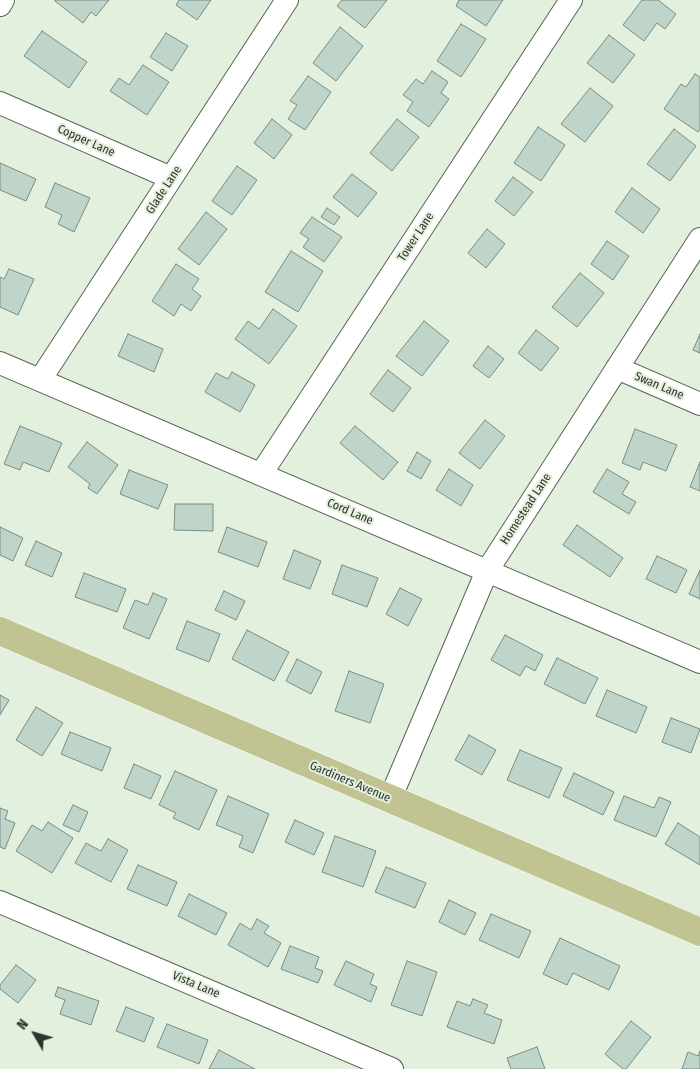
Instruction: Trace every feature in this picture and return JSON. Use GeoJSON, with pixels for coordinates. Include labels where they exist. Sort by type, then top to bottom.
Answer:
{"type":"FeatureCollection","features":[{"type":"Feature","properties":{"kind":"main road","name":"Gardiners Avenue"},"geometry":{"type":"LineString","coordinates":[[0,631],[700,932]]}},
{"type":"Feature","properties":{"kind":"street"},"geometry":{"type":"LineString","coordinates":[[0,5],[3,0]]}},
{"type":"Feature","properties":{"kind":"street","name":"Glade Lane"},"geometry":{"type":"LineString","coordinates":[[40,380],[287,0]]}},
{"type":"Feature","properties":{"kind":"street","name":"Tower Lane"},"geometry":{"type":"LineString","coordinates":[[261,474],[570,0]]}},
{"type":"Feature","properties":{"kind":"street","name":"Copper Lane"},"geometry":{"type":"LineString","coordinates":[[0,104],[171,178]]}},
{"type":"Feature","properties":{"kind":"street","name":"Homestead Lane"},"geometry":{"type":"LineString","coordinates":[[390,799],[487,571],[700,239]]}},
{"type":"Feature","properties":{"kind":"street","name":"Cord Lane"},"geometry":{"type":"LineString","coordinates":[[0,363],[700,662]]}},
{"type":"Feature","properties":{"kind":"street","name":"Swan Lane"},"geometry":{"type":"LineString","coordinates":[[617,368],[700,404]]}},
{"type":"Feature","properties":{"kind":"street","name":"Vista Lane"},"geometry":{"type":"LineString","coordinates":[[2,906],[392,1069]]}},
{"type":"Feature","properties":{"kind":"building"},"geometry":{"type":"Polygon","coordinates":[[[55,0],[109,0],[96,16],[91,12],[83,23],[55,0]]]}},
{"type":"Feature","properties":{"kind":"building"},"geometry":{"type":"Polygon","coordinates":[[[179,0],[211,0],[197,20],[176,5],[179,0]]]}},
{"type":"Feature","properties":{"kind":"building"},"geometry":{"type":"Polygon","coordinates":[[[342,0],[387,0],[365,28],[337,6],[342,0]]]}},
{"type":"Feature","properties":{"kind":"building"},"geometry":{"type":"Polygon","coordinates":[[[459,0],[503,0],[486,26],[456,6],[459,0]]]}},
{"type":"Feature","properties":{"kind":"building"},"geometry":{"type":"Polygon","coordinates":[[[642,0],[658,0],[676,14],[665,29],[657,23],[644,41],[623,25],[642,0]]]}},
{"type":"Feature","properties":{"kind":"building"},"geometry":{"type":"Polygon","coordinates":[[[461,24],[486,39],[461,77],[437,61],[461,24]]]}},
{"type":"Feature","properties":{"kind":"building"},"geometry":{"type":"Polygon","coordinates":[[[340,27],[363,46],[336,81],[313,63],[340,27]]]}},
{"type":"Feature","properties":{"kind":"building"},"geometry":{"type":"Polygon","coordinates":[[[42,31],[87,62],[69,88],[24,56],[42,31]]]}},
{"type":"Feature","properties":{"kind":"building"},"geometry":{"type":"Polygon","coordinates":[[[166,33],[188,46],[172,71],[150,57],[166,33]]]}},
{"type":"Feature","properties":{"kind":"building"},"geometry":{"type":"Polygon","coordinates":[[[609,35],[635,55],[613,83],[587,63],[609,35]]]}},
{"type":"Feature","properties":{"kind":"building"},"geometry":{"type":"Polygon","coordinates":[[[143,65],[169,82],[147,115],[110,91],[119,78],[129,85],[143,65]]]}},
{"type":"Feature","properties":{"kind":"building"},"geometry":{"type":"Polygon","coordinates":[[[432,71],[448,82],[441,93],[449,99],[429,127],[407,111],[413,102],[403,95],[416,79],[423,84],[432,71]]]}},
{"type":"Feature","properties":{"kind":"building"},"geometry":{"type":"Polygon","coordinates":[[[695,74],[700,77],[700,129],[698,132],[664,109],[681,84],[686,87],[695,74]]]}},
{"type":"Feature","properties":{"kind":"building"},"geometry":{"type":"Polygon","coordinates":[[[308,76],[331,92],[305,130],[288,119],[297,105],[290,101],[308,76]]]}},
{"type":"Feature","properties":{"kind":"building"},"geometry":{"type":"Polygon","coordinates":[[[590,88],[613,106],[585,142],[561,124],[590,88]]]}},
{"type":"Feature","properties":{"kind":"building"},"geometry":{"type":"Polygon","coordinates":[[[272,119],[292,135],[274,159],[254,143],[272,119]]]}},
{"type":"Feature","properties":{"kind":"building"},"geometry":{"type":"Polygon","coordinates":[[[397,119],[419,137],[392,171],[370,153],[397,119]]]}},
{"type":"Feature","properties":{"kind":"building"},"geometry":{"type":"Polygon","coordinates":[[[538,127],[565,145],[541,181],[514,163],[538,127]]]}},
{"type":"Feature","properties":{"kind":"building"},"geometry":{"type":"Polygon","coordinates":[[[674,129],[696,146],[670,181],[647,164],[674,129]]]}},
{"type":"Feature","properties":{"kind":"building"},"geometry":{"type":"Polygon","coordinates":[[[0,163],[36,179],[26,201],[0,190],[0,163]]]}},
{"type":"Feature","properties":{"kind":"building"},"geometry":{"type":"Polygon","coordinates":[[[237,166],[257,180],[232,215],[212,201],[237,166]]]}},
{"type":"Feature","properties":{"kind":"building"},"geometry":{"type":"Polygon","coordinates":[[[352,174],[377,193],[358,217],[333,197],[352,174]]]}},
{"type":"Feature","properties":{"kind":"building"},"geometry":{"type":"Polygon","coordinates":[[[513,177],[533,192],[514,216],[495,201],[513,177]]]}},
{"type":"Feature","properties":{"kind":"building"},"geometry":{"type":"Polygon","coordinates":[[[55,183],[90,198],[74,232],[58,224],[62,215],[45,207],[55,183]]]}},
{"type":"Feature","properties":{"kind":"building"},"geometry":{"type":"Polygon","coordinates":[[[632,188],[660,209],[643,233],[615,212],[632,188]]]}},
{"type":"Feature","properties":{"kind":"building"},"geometry":{"type":"Polygon","coordinates":[[[327,208],[340,217],[334,225],[321,217],[327,208]]]}},
{"type":"Feature","properties":{"kind":"building"},"geometry":{"type":"Polygon","coordinates":[[[206,212],[227,229],[199,265],[178,249],[206,212]]]}},
{"type":"Feature","properties":{"kind":"building"},"geometry":{"type":"Polygon","coordinates":[[[312,217],[342,237],[324,262],[303,247],[309,239],[300,233],[312,217]]]}},
{"type":"Feature","properties":{"kind":"building"},"geometry":{"type":"Polygon","coordinates":[[[487,229],[505,244],[486,268],[468,253],[487,229]]]}},
{"type":"Feature","properties":{"kind":"building"},"geometry":{"type":"Polygon","coordinates":[[[607,241],[629,256],[613,280],[591,264],[607,241]]]}},
{"type":"Feature","properties":{"kind":"building"},"geometry":{"type":"Polygon","coordinates":[[[291,251],[323,271],[298,312],[265,292],[291,251]]]}},
{"type":"Feature","properties":{"kind":"building"},"geometry":{"type":"Polygon","coordinates":[[[176,264],[199,279],[192,289],[201,296],[191,311],[181,304],[174,316],[152,301],[176,264]]]}},
{"type":"Feature","properties":{"kind":"building"},"geometry":{"type":"Polygon","coordinates":[[[9,269],[34,279],[18,315],[0,307],[0,277],[4,279],[9,269]]]}},
{"type":"Feature","properties":{"kind":"building"},"geometry":{"type":"Polygon","coordinates":[[[580,273],[604,293],[577,327],[552,307],[580,273]]]}},
{"type":"Feature","properties":{"kind":"building"},"geometry":{"type":"Polygon","coordinates":[[[273,309],[297,326],[269,364],[235,339],[248,321],[259,329],[273,309]]]}},
{"type":"Feature","properties":{"kind":"building"},"geometry":{"type":"Polygon","coordinates":[[[424,321],[449,341],[422,376],[396,356],[424,321]]]}},
{"type":"Feature","properties":{"kind":"building"},"geometry":{"type":"Polygon","coordinates":[[[536,330],[559,348],[541,371],[518,353],[536,330]]]}},
{"type":"Feature","properties":{"kind":"building"},"geometry":{"type":"Polygon","coordinates":[[[128,334],[163,349],[154,372],[118,356],[128,334]]]}},
{"type":"Feature","properties":{"kind":"building"},"geometry":{"type":"Polygon","coordinates":[[[700,334],[700,353],[693,350],[700,334]]]}},
{"type":"Feature","properties":{"kind":"building"},"geometry":{"type":"Polygon","coordinates":[[[488,346],[504,359],[489,378],[473,366],[488,346]]]}},
{"type":"Feature","properties":{"kind":"building"},"geometry":{"type":"Polygon","coordinates":[[[388,370],[411,388],[393,412],[370,394],[388,370]]]}},
{"type":"Feature","properties":{"kind":"building"},"geometry":{"type":"Polygon","coordinates":[[[232,372],[255,385],[240,412],[205,392],[216,373],[228,379],[232,372]]]}},
{"type":"Feature","properties":{"kind":"building"},"geometry":{"type":"Polygon","coordinates":[[[485,420],[505,436],[480,469],[459,453],[485,420]]]}},
{"type":"Feature","properties":{"kind":"building"},"geometry":{"type":"Polygon","coordinates":[[[20,426],[62,443],[49,472],[23,462],[20,470],[4,464],[20,426]]]}},
{"type":"Feature","properties":{"kind":"building"},"geometry":{"type":"Polygon","coordinates":[[[355,426],[398,462],[383,480],[340,443],[355,426]]]}},
{"type":"Feature","properties":{"kind":"building"},"geometry":{"type":"Polygon","coordinates":[[[635,429],[677,445],[666,471],[643,462],[640,470],[622,463],[635,429]]]}},
{"type":"Feature","properties":{"kind":"building"},"geometry":{"type":"Polygon","coordinates":[[[87,442],[118,465],[97,494],[88,488],[90,484],[68,467],[87,442]]]}},
{"type":"Feature","properties":{"kind":"building"},"geometry":{"type":"Polygon","coordinates":[[[417,452],[431,461],[421,479],[407,471],[417,452]]]}},
{"type":"Feature","properties":{"kind":"building"},"geometry":{"type":"Polygon","coordinates":[[[700,462],[700,491],[690,487],[700,462]]]}},
{"type":"Feature","properties":{"kind":"building"},"geometry":{"type":"Polygon","coordinates":[[[449,469],[473,485],[461,506],[436,490],[449,469]]]}},
{"type":"Feature","properties":{"kind":"building"},"geometry":{"type":"Polygon","coordinates":[[[607,469],[629,482],[622,494],[636,502],[629,514],[593,492],[607,469]]]}},
{"type":"Feature","properties":{"kind":"building"},"geometry":{"type":"Polygon","coordinates":[[[129,470],[168,485],[158,509],[120,494],[129,470]]]}},
{"type":"Feature","properties":{"kind":"building"},"geometry":{"type":"Polygon","coordinates":[[[175,504],[213,504],[213,531],[174,530],[175,504]]]}},
{"type":"Feature","properties":{"kind":"building"},"geometry":{"type":"Polygon","coordinates":[[[577,525],[623,558],[610,577],[563,545],[577,525]]]}},
{"type":"Feature","properties":{"kind":"building"},"geometry":{"type":"Polygon","coordinates":[[[0,527],[23,538],[13,561],[0,555],[0,527]]]}},
{"type":"Feature","properties":{"kind":"building"},"geometry":{"type":"Polygon","coordinates":[[[227,527],[267,542],[258,567],[218,552],[227,527]]]}},
{"type":"Feature","properties":{"kind":"building"},"geometry":{"type":"Polygon","coordinates":[[[36,541],[62,553],[52,577],[25,565],[36,541]]]}},
{"type":"Feature","properties":{"kind":"building"},"geometry":{"type":"Polygon","coordinates":[[[294,550],[321,561],[310,589],[283,579],[294,550]]]}},
{"type":"Feature","properties":{"kind":"building"},"geometry":{"type":"Polygon","coordinates":[[[657,556],[687,570],[676,593],[646,579],[657,556]]]}},
{"type":"Feature","properties":{"kind":"building"},"geometry":{"type":"Polygon","coordinates":[[[342,565],[378,578],[367,607],[332,594],[342,565]]]}},
{"type":"Feature","properties":{"kind":"building"},"geometry":{"type":"Polygon","coordinates":[[[700,570],[700,599],[689,594],[700,570]]]}},
{"type":"Feature","properties":{"kind":"building"},"geometry":{"type":"Polygon","coordinates":[[[84,573],[126,589],[117,612],[75,597],[84,573]]]}},
{"type":"Feature","properties":{"kind":"building"},"geometry":{"type":"Polygon","coordinates":[[[400,588],[422,599],[408,626],[386,614],[400,588]]]}},
{"type":"Feature","properties":{"kind":"building"},"geometry":{"type":"Polygon","coordinates":[[[224,591],[245,601],[236,620],[215,610],[224,591]]]}},
{"type":"Feature","properties":{"kind":"building"},"geometry":{"type":"Polygon","coordinates":[[[153,593],[167,599],[149,639],[123,628],[135,600],[148,605],[153,593]]]}},
{"type":"Feature","properties":{"kind":"building"},"geometry":{"type":"Polygon","coordinates":[[[187,621],[220,634],[209,662],[176,649],[187,621]]]}},
{"type":"Feature","properties":{"kind":"building"},"geometry":{"type":"Polygon","coordinates":[[[247,630],[289,652],[274,681],[232,659],[247,630]]]}},
{"type":"Feature","properties":{"kind":"building"},"geometry":{"type":"Polygon","coordinates":[[[505,635],[543,655],[535,671],[526,666],[520,676],[491,660],[505,635]]]}},
{"type":"Feature","properties":{"kind":"building"},"geometry":{"type":"Polygon","coordinates":[[[557,658],[598,678],[585,704],[544,684],[557,658]]]}},
{"type":"Feature","properties":{"kind":"building"},"geometry":{"type":"Polygon","coordinates":[[[297,659],[322,672],[311,694],[286,681],[297,659]]]}},
{"type":"Feature","properties":{"kind":"building"},"geometry":{"type":"Polygon","coordinates":[[[349,671],[384,684],[370,723],[335,711],[349,671]]]}},
{"type":"Feature","properties":{"kind":"building"},"geometry":{"type":"Polygon","coordinates":[[[607,690],[647,707],[636,733],[596,716],[607,690]]]}},
{"type":"Feature","properties":{"kind":"building"},"geometry":{"type":"Polygon","coordinates":[[[0,695],[9,700],[0,715],[0,695]]]}},
{"type":"Feature","properties":{"kind":"building"},"geometry":{"type":"Polygon","coordinates":[[[36,707],[63,723],[42,756],[16,740],[36,707]]]}},
{"type":"Feature","properties":{"kind":"building"},"geometry":{"type":"Polygon","coordinates":[[[671,718],[700,729],[691,753],[662,742],[671,718]]]}},
{"type":"Feature","properties":{"kind":"building"},"geometry":{"type":"Polygon","coordinates":[[[70,732],[111,748],[102,771],[61,754],[70,732]]]}},
{"type":"Feature","properties":{"kind":"building"},"geometry":{"type":"Polygon","coordinates":[[[469,735],[496,750],[482,775],[455,760],[469,735]]]}},
{"type":"Feature","properties":{"kind":"building"},"geometry":{"type":"Polygon","coordinates":[[[520,750],[562,768],[549,798],[507,780],[520,750]]]}},
{"type":"Feature","properties":{"kind":"building"},"geometry":{"type":"Polygon","coordinates":[[[134,764],[161,776],[151,799],[124,788],[134,764]]]}},
{"type":"Feature","properties":{"kind":"building"},"geometry":{"type":"Polygon","coordinates":[[[175,771],[217,790],[199,830],[173,818],[176,813],[159,805],[175,771]]]}},
{"type":"Feature","properties":{"kind":"building"},"geometry":{"type":"Polygon","coordinates":[[[574,773],[614,792],[603,815],[563,796],[574,773]]]}},
{"type":"Feature","properties":{"kind":"building"},"geometry":{"type":"Polygon","coordinates":[[[228,796],[269,814],[253,853],[239,847],[243,836],[216,825],[228,796]]]}},
{"type":"Feature","properties":{"kind":"building"},"geometry":{"type":"Polygon","coordinates":[[[624,796],[654,808],[659,797],[671,802],[656,837],[614,820],[624,796]]]}},
{"type":"Feature","properties":{"kind":"building"},"geometry":{"type":"Polygon","coordinates":[[[73,805],[88,812],[79,832],[63,825],[73,805]]]}},
{"type":"Feature","properties":{"kind":"building"},"geometry":{"type":"Polygon","coordinates":[[[0,808],[8,811],[5,819],[15,823],[5,849],[0,847],[0,808]]]}},
{"type":"Feature","properties":{"kind":"building"},"geometry":{"type":"Polygon","coordinates":[[[295,820],[324,833],[314,855],[285,842],[295,820]]]}},
{"type":"Feature","properties":{"kind":"building"},"geometry":{"type":"Polygon","coordinates":[[[48,822],[73,838],[52,873],[16,851],[32,825],[42,831],[48,822]]]}},
{"type":"Feature","properties":{"kind":"building"},"geometry":{"type":"Polygon","coordinates":[[[678,823],[700,837],[700,865],[665,844],[678,823]]]}},
{"type":"Feature","properties":{"kind":"building"},"geometry":{"type":"Polygon","coordinates":[[[335,836],[376,851],[363,887],[322,872],[335,836]]]}},
{"type":"Feature","properties":{"kind":"building"},"geometry":{"type":"Polygon","coordinates":[[[108,839],[128,850],[111,882],[75,863],[86,843],[101,851],[108,839]]]}},
{"type":"Feature","properties":{"kind":"building"},"geometry":{"type":"Polygon","coordinates":[[[138,865],[177,882],[167,906],[127,889],[138,865]]]}},
{"type":"Feature","properties":{"kind":"building"},"geometry":{"type":"Polygon","coordinates":[[[386,867],[426,883],[415,908],[375,892],[386,867]]]}},
{"type":"Feature","properties":{"kind":"building"},"geometry":{"type":"Polygon","coordinates":[[[189,894],[227,913],[216,935],[178,916],[189,894]]]}},
{"type":"Feature","properties":{"kind":"building"},"geometry":{"type":"Polygon","coordinates":[[[449,900],[476,913],[465,935],[439,922],[449,900]]]}},
{"type":"Feature","properties":{"kind":"building"},"geometry":{"type":"Polygon","coordinates":[[[491,914],[531,931],[519,958],[479,940],[491,914]]]}},
{"type":"Feature","properties":{"kind":"building"},"geometry":{"type":"Polygon","coordinates":[[[257,919],[269,926],[264,933],[281,943],[268,967],[228,945],[240,923],[251,930],[257,919]]]}},
{"type":"Feature","properties":{"kind":"building"},"geometry":{"type":"Polygon","coordinates":[[[560,938],[620,966],[609,990],[573,973],[567,985],[543,974],[560,938]]]}},
{"type":"Feature","properties":{"kind":"building"},"geometry":{"type":"Polygon","coordinates":[[[290,946],[319,957],[315,968],[323,971],[318,983],[281,969],[290,946]]]}},
{"type":"Feature","properties":{"kind":"building"},"geometry":{"type":"Polygon","coordinates":[[[346,961],[374,974],[370,984],[377,987],[371,1002],[334,985],[346,961]]]}},
{"type":"Feature","properties":{"kind":"building"},"geometry":{"type":"Polygon","coordinates":[[[407,961],[437,972],[422,1016],[391,1005],[407,961]]]}},
{"type":"Feature","properties":{"kind":"building"},"geometry":{"type":"Polygon","coordinates":[[[16,965],[36,980],[18,1003],[0,989],[0,985],[16,965]]]}},
{"type":"Feature","properties":{"kind":"building"},"geometry":{"type":"Polygon","coordinates":[[[58,987],[99,1001],[91,1025],[60,1014],[65,1000],[55,996],[58,987]]]}},
{"type":"Feature","properties":{"kind":"building"},"geometry":{"type":"Polygon","coordinates":[[[473,999],[488,1005],[484,1013],[502,1020],[494,1044],[447,1027],[457,1001],[470,1006],[473,999]]]}},
{"type":"Feature","properties":{"kind":"building"},"geometry":{"type":"Polygon","coordinates":[[[126,1007],[154,1018],[144,1042],[116,1031],[126,1007]]]}},
{"type":"Feature","properties":{"kind":"building"},"geometry":{"type":"Polygon","coordinates":[[[631,1021],[651,1037],[626,1069],[623,1069],[605,1054],[631,1021]]]}},
{"type":"Feature","properties":{"kind":"building"},"geometry":{"type":"Polygon","coordinates":[[[167,1024],[208,1040],[199,1064],[157,1047],[167,1024]]]}},
{"type":"Feature","properties":{"kind":"building"},"geometry":{"type":"Polygon","coordinates":[[[537,1047],[545,1069],[511,1069],[507,1058],[537,1047]]]}},
{"type":"Feature","properties":{"kind":"building"},"geometry":{"type":"Polygon","coordinates":[[[219,1050],[255,1069],[209,1069],[219,1050]]]}},
{"type":"Feature","properties":{"kind":"building"},"geometry":{"type":"Polygon","coordinates":[[[700,1051],[700,1069],[682,1069],[688,1052],[698,1056],[700,1051]]]}}]}
